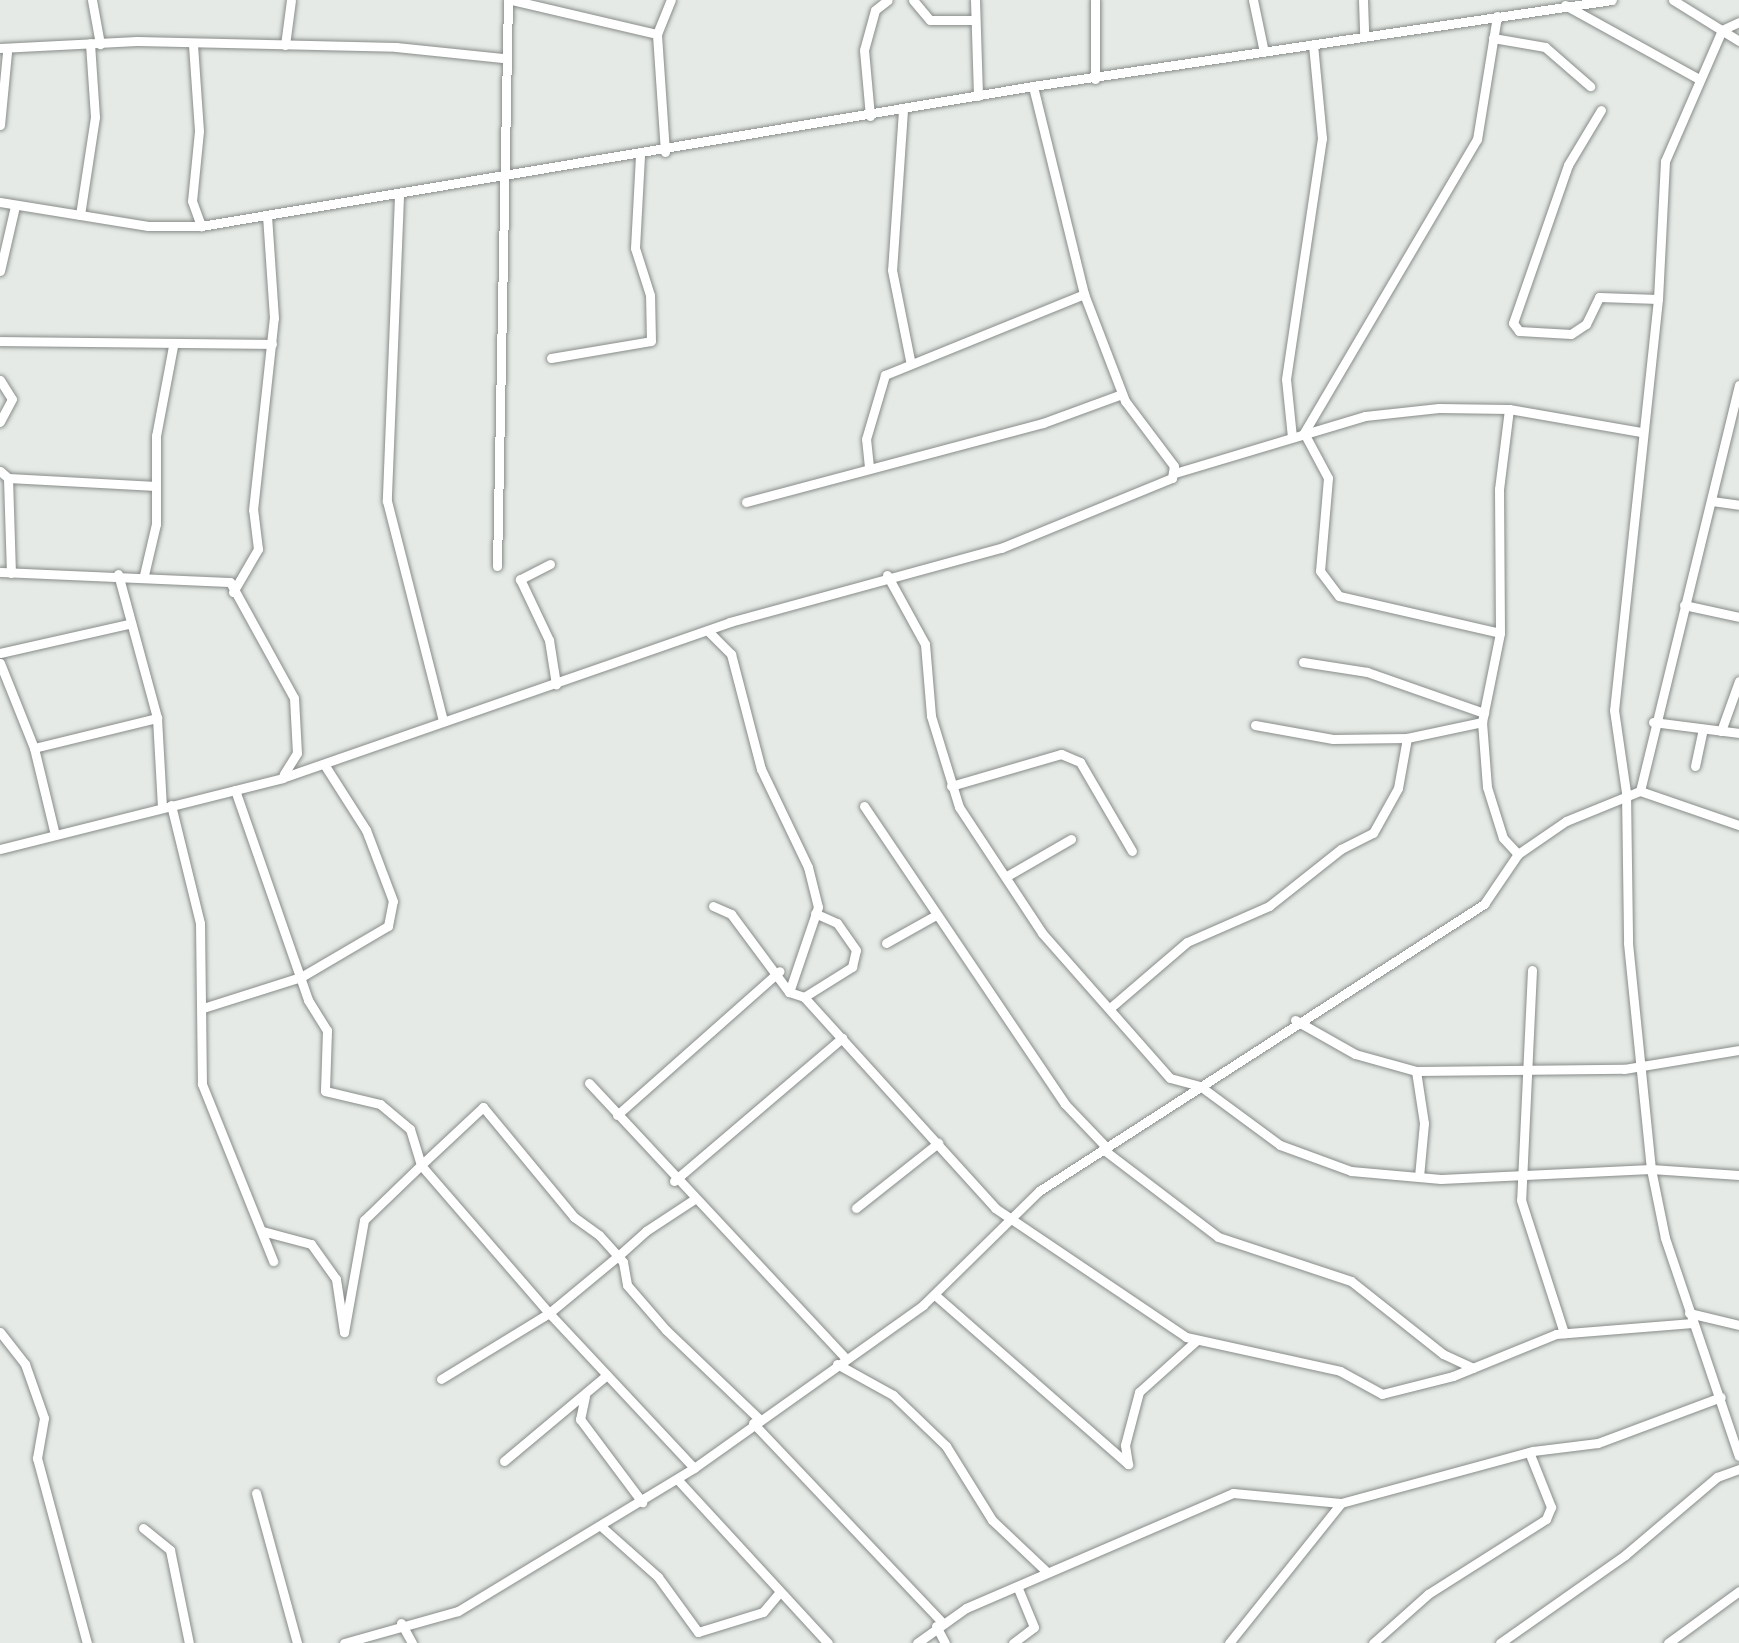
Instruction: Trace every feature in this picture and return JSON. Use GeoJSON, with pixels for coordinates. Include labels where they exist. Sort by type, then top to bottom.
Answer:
{"type":"FeatureCollection","features":[{"type":"Feature","properties":{"kind":"street"},"geometry":{"type":"LineString","coordinates":[[80,215],[95,117],[92,0]]}},
{"type":"Feature","properties":{"kind":"street"},"geometry":{"type":"LineString","coordinates":[[285,45],[291,0]]}},
{"type":"Feature","properties":{"kind":"street"},"geometry":{"type":"LineString","coordinates":[[497,566],[502,58],[510,0],[657,34]]}},
{"type":"Feature","properties":{"kind":"street"},"geometry":{"type":"LineString","coordinates":[[665,152],[657,34],[671,0]]}},
{"type":"Feature","properties":{"kind":"street"},"geometry":{"type":"LineString","coordinates":[[870,116],[864,50],[875,10],[888,0]]}},
{"type":"Feature","properties":{"kind":"street"},"geometry":{"type":"LineString","coordinates":[[913,0],[930,20],[974,20]]}},
{"type":"Feature","properties":{"kind":"street"},"geometry":{"type":"LineString","coordinates":[[975,0],[978,96]]}},
{"type":"Feature","properties":{"kind":"street"},"geometry":{"type":"LineString","coordinates":[[1095,0],[1095,79]]}},
{"type":"Feature","properties":{"kind":"street"},"geometry":{"type":"LineString","coordinates":[[1253,0],[1264,52]]}},
{"type":"Feature","properties":{"kind":"street"},"geometry":{"type":"LineString","coordinates":[[1363,0],[1364,36]]}},
{"type":"Feature","properties":{"kind":"street"},"geometry":{"type":"LineString","coordinates":[[0,202],[80,215],[201,226],[665,152],[1033,86],[1612,0]]}},
{"type":"Feature","properties":{"kind":"street"},"geometry":{"type":"LineString","coordinates":[[1673,0],[1739,41]]}},
{"type":"Feature","properties":{"kind":"street"},"geometry":{"type":"LineString","coordinates":[[1565,5],[1699,79]]}},
{"type":"Feature","properties":{"kind":"street"},"geometry":{"type":"LineString","coordinates":[[1304,433],[1477,139],[1497,16]]}},
{"type":"Feature","properties":{"kind":"street"},"geometry":{"type":"LineString","coordinates":[[1739,22],[1722,30],[1665,161],[1658,299],[1614,695],[1626,792],[1640,1065],[1651,1169],[1691,1318],[1739,1456]]}},
{"type":"Feature","properties":{"kind":"street"},"geometry":{"type":"LineString","coordinates":[[1493,38],[1545,47],[1590,86]]}},
{"type":"Feature","properties":{"kind":"street"},"geometry":{"type":"LineString","coordinates":[[0,125],[4,50],[44,42],[285,45],[502,58]]}},
{"type":"Feature","properties":{"kind":"street"},"geometry":{"type":"LineString","coordinates":[[1292,437],[1286,379],[1322,138],[1313,44]]}},
{"type":"Feature","properties":{"kind":"street"},"geometry":{"type":"LineString","coordinates":[[193,45],[199,131],[192,201],[201,226]]}},
{"type":"Feature","properties":{"kind":"street"},"geometry":{"type":"LineString","coordinates":[[1033,86],[1084,294],[1122,394],[1175,473]]}},
{"type":"Feature","properties":{"kind":"street"},"geometry":{"type":"LineString","coordinates":[[903,110],[892,270],[910,360]]}},
{"type":"Feature","properties":{"kind":"street"},"geometry":{"type":"LineString","coordinates":[[1601,110],[1568,165],[1513,323],[1519,331],[1571,334],[1581,330],[1599,297],[1658,299]]}},
{"type":"Feature","properties":{"kind":"street"},"geometry":{"type":"LineString","coordinates":[[551,358],[651,341],[650,295],[635,248],[640,156]]}},
{"type":"Feature","properties":{"kind":"street"},"geometry":{"type":"LineString","coordinates":[[399,196],[387,501],[443,721]]}},
{"type":"Feature","properties":{"kind":"street"},"geometry":{"type":"LineString","coordinates":[[0,271],[15,206]]}},
{"type":"Feature","properties":{"kind":"street"},"geometry":{"type":"LineString","coordinates":[[233,592],[258,549],[253,510],[272,344],[267,215]]}},
{"type":"Feature","properties":{"kind":"street"},"geometry":{"type":"LineString","coordinates":[[869,467],[866,439],[878,386],[910,360],[1084,294]]}},
{"type":"Feature","properties":{"kind":"street"},"geometry":{"type":"LineString","coordinates":[[0,341],[173,346],[272,344]]}},
{"type":"Feature","properties":{"kind":"street"},"geometry":{"type":"LineString","coordinates":[[144,575],[173,346]]}},
{"type":"Feature","properties":{"kind":"street"},"geometry":{"type":"LineString","coordinates":[[0,380],[12,399],[0,422]]}},
{"type":"Feature","properties":{"kind":"street"},"geometry":{"type":"LineString","coordinates":[[1640,791],[1653,722],[1712,501],[1739,385]]}},
{"type":"Feature","properties":{"kind":"street"},"geometry":{"type":"LineString","coordinates":[[746,502],[1043,423],[1122,394]]}},
{"type":"Feature","properties":{"kind":"street"},"geometry":{"type":"LineString","coordinates":[[1509,409],[1499,469],[1500,633],[1483,718],[1487,787],[1503,838],[1518,854]]}},
{"type":"Feature","properties":{"kind":"street"},"geometry":{"type":"LineString","coordinates":[[0,849],[235,790],[324,764],[708,631],[887,575],[1001,548],[1175,473],[1365,416],[1509,409],[1641,432]]}},
{"type":"Feature","properties":{"kind":"street"},"geometry":{"type":"LineString","coordinates":[[1304,433],[1328,478],[1320,571],[1339,596],[1500,633]]}},
{"type":"Feature","properties":{"kind":"street"},"geometry":{"type":"LineString","coordinates":[[156,486],[4,475],[6,573],[144,575],[230,582],[294,698],[297,753],[284,774]]}},
{"type":"Feature","properties":{"kind":"street"},"geometry":{"type":"LineString","coordinates":[[1712,501],[1739,505]]}},
{"type":"Feature","properties":{"kind":"street"},"geometry":{"type":"LineString","coordinates":[[550,564],[520,579],[549,640],[556,684]]}},
{"type":"Feature","properties":{"kind":"street"},"geometry":{"type":"LineString","coordinates":[[118,574],[129,624],[157,718],[167,806],[200,923],[202,1084],[273,1261]]}},
{"type":"Feature","properties":{"kind":"street"},"geometry":{"type":"LineString","coordinates":[[887,575],[925,644],[931,716],[951,786],[1042,933],[1170,1078],[1200,1086],[1249,1128],[1312,1160],[1419,1177],[1651,1169],[1739,1175]]}},
{"type":"Feature","properties":{"kind":"street"},"geometry":{"type":"LineString","coordinates":[[1684,605],[1739,617]]}},
{"type":"Feature","properties":{"kind":"street"},"geometry":{"type":"LineString","coordinates":[[0,653],[129,624]]}},
{"type":"Feature","properties":{"kind":"street"},"geometry":{"type":"LineString","coordinates":[[708,631],[731,654],[761,769],[808,867],[815,913],[789,992]]}},
{"type":"Feature","properties":{"kind":"street"},"geometry":{"type":"LineString","coordinates":[[1303,662],[1367,672],[1483,718]]}},
{"type":"Feature","properties":{"kind":"street"},"geometry":{"type":"LineString","coordinates":[[0,663],[34,748],[55,835]]}},
{"type":"Feature","properties":{"kind":"street"},"geometry":{"type":"LineString","coordinates":[[1721,731],[1739,681]]}},
{"type":"Feature","properties":{"kind":"street"},"geometry":{"type":"LineString","coordinates":[[34,748],[157,718]]}},
{"type":"Feature","properties":{"kind":"street"},"geometry":{"type":"LineString","coordinates":[[1255,725],[1319,738],[1407,738],[1483,718]]}},
{"type":"Feature","properties":{"kind":"street"},"geometry":{"type":"LineString","coordinates":[[1653,722],[1739,733]]}},
{"type":"Feature","properties":{"kind":"street"},"geometry":{"type":"LineString","coordinates":[[1695,766],[1703,729]]}},
{"type":"Feature","properties":{"kind":"street"},"geometry":{"type":"LineString","coordinates":[[1110,1008],[1187,942],[1269,906],[1341,849],[1373,833],[1398,788],[1407,738]]}},
{"type":"Feature","properties":{"kind":"street"},"geometry":{"type":"LineString","coordinates":[[951,786],[1061,754],[1080,762],[1132,851]]}},
{"type":"Feature","properties":{"kind":"street"},"geometry":{"type":"LineString","coordinates":[[203,1008],[301,977],[379,938],[392,917],[393,901],[366,830],[324,764]]}},
{"type":"Feature","properties":{"kind":"street"},"geometry":{"type":"LineString","coordinates":[[235,790],[301,977],[327,1030],[325,1091],[380,1104],[410,1129],[421,1165],[549,1313],[694,1468]]}},
{"type":"Feature","properties":{"kind":"street"},"geometry":{"type":"LineString","coordinates":[[344,1643],[401,1623],[458,1611],[603,1528],[694,1468],[935,1295],[1013,1217],[1105,1149],[1295,1020],[1484,904],[1518,854],[1626,792],[1640,791],[1739,825]]}},
{"type":"Feature","properties":{"kind":"street"},"geometry":{"type":"LineString","coordinates":[[864,806],[1065,1104],[1105,1149],[1218,1237],[1351,1281],[1443,1354],[1473,1368]]}},
{"type":"Feature","properties":{"kind":"street"},"geometry":{"type":"LineString","coordinates":[[1007,876],[1071,839]]}},
{"type":"Feature","properties":{"kind":"street"},"geometry":{"type":"LineString","coordinates":[[713,906],[731,914],[780,971],[789,992],[804,997],[995,1208],[1013,1217],[1054,1253],[1197,1340],[1326,1367],[1382,1394],[1473,1368],[1564,1333],[1691,1318],[1739,1325]]}},
{"type":"Feature","properties":{"kind":"street"},"geometry":{"type":"LineString","coordinates":[[804,997],[852,967],[856,950],[837,923],[815,913]]}},
{"type":"Feature","properties":{"kind":"street"},"geometry":{"type":"LineString","coordinates":[[886,943],[936,915]]}},
{"type":"Feature","properties":{"kind":"street"},"geometry":{"type":"LineString","coordinates":[[1532,970],[1523,1066],[1522,1175],[1534,1254],[1564,1333]]}},
{"type":"Feature","properties":{"kind":"street"},"geometry":{"type":"LineString","coordinates":[[617,1115],[780,971]]}},
{"type":"Feature","properties":{"kind":"street"},"geometry":{"type":"LineString","coordinates":[[1295,1020],[1355,1054],[1416,1071],[1640,1065],[1739,1050]]}},
{"type":"Feature","properties":{"kind":"street"},"geometry":{"type":"LineString","coordinates":[[674,1181],[842,1038]]}},
{"type":"Feature","properties":{"kind":"street"},"geometry":{"type":"LineString","coordinates":[[1416,1071],[1424,1123],[1419,1177]]}},
{"type":"Feature","properties":{"kind":"street"},"geometry":{"type":"LineString","coordinates":[[589,1083],[674,1181],[841,1361],[893,1395],[946,1446],[992,1520],[1047,1572]]}},
{"type":"Feature","properties":{"kind":"street"},"geometry":{"type":"LineString","coordinates":[[262,1231],[311,1244],[336,1279],[344,1332],[364,1220],[483,1107],[574,1217],[618,1256],[630,1290],[756,1421],[939,1624],[945,1643]]}},
{"type":"Feature","properties":{"kind":"street"},"geometry":{"type":"LineString","coordinates":[[856,1208],[938,1143]]}},
{"type":"Feature","properties":{"kind":"street"},"geometry":{"type":"LineString","coordinates":[[441,1379],[549,1313],[693,1200]]}},
{"type":"Feature","properties":{"kind":"street"},"geometry":{"type":"LineString","coordinates":[[935,1295],[1128,1464],[1139,1392],[1197,1340]]}},
{"type":"Feature","properties":{"kind":"street"},"geometry":{"type":"LineString","coordinates":[[0,1332],[38,1398],[44,1418],[37,1458],[87,1643]]}},
{"type":"Feature","properties":{"kind":"street"},"geometry":{"type":"LineString","coordinates":[[504,1461],[607,1375]]}},
{"type":"Feature","properties":{"kind":"street"},"geometry":{"type":"LineString","coordinates":[[585,1396],[580,1419],[642,1502]]}},
{"type":"Feature","properties":{"kind":"street"},"geometry":{"type":"LineString","coordinates":[[917,1643],[939,1624],[1017,1586],[1233,1493],[1341,1503],[1529,1452],[1598,1443],[1721,1397]]}},
{"type":"Feature","properties":{"kind":"street"},"geometry":{"type":"LineString","coordinates":[[1373,1643],[1428,1594],[1546,1519],[1551,1507],[1529,1452]]}},
{"type":"Feature","properties":{"kind":"street"},"geometry":{"type":"LineString","coordinates":[[1500,1643],[1625,1555],[1717,1477],[1739,1469]]}},
{"type":"Feature","properties":{"kind":"street"},"geometry":{"type":"LineString","coordinates":[[677,1479],[828,1643]]}},
{"type":"Feature","properties":{"kind":"street"},"geometry":{"type":"LineString","coordinates":[[256,1493],[297,1643]]}},
{"type":"Feature","properties":{"kind":"street"},"geometry":{"type":"LineString","coordinates":[[1229,1643],[1341,1503]]}},
{"type":"Feature","properties":{"kind":"street"},"geometry":{"type":"LineString","coordinates":[[143,1528],[170,1550],[189,1643]]}},
{"type":"Feature","properties":{"kind":"street"},"geometry":{"type":"LineString","coordinates":[[603,1528],[658,1577],[698,1632],[763,1612],[779,1593]]}},
{"type":"Feature","properties":{"kind":"street"},"geometry":{"type":"LineString","coordinates":[[1013,1643],[1034,1627],[1017,1586]]}},
{"type":"Feature","properties":{"kind":"street"},"geometry":{"type":"LineString","coordinates":[[1668,1643],[1739,1591]]}},
{"type":"Feature","properties":{"kind":"street"},"geometry":{"type":"LineString","coordinates":[[401,1623],[412,1643]]}}]}
